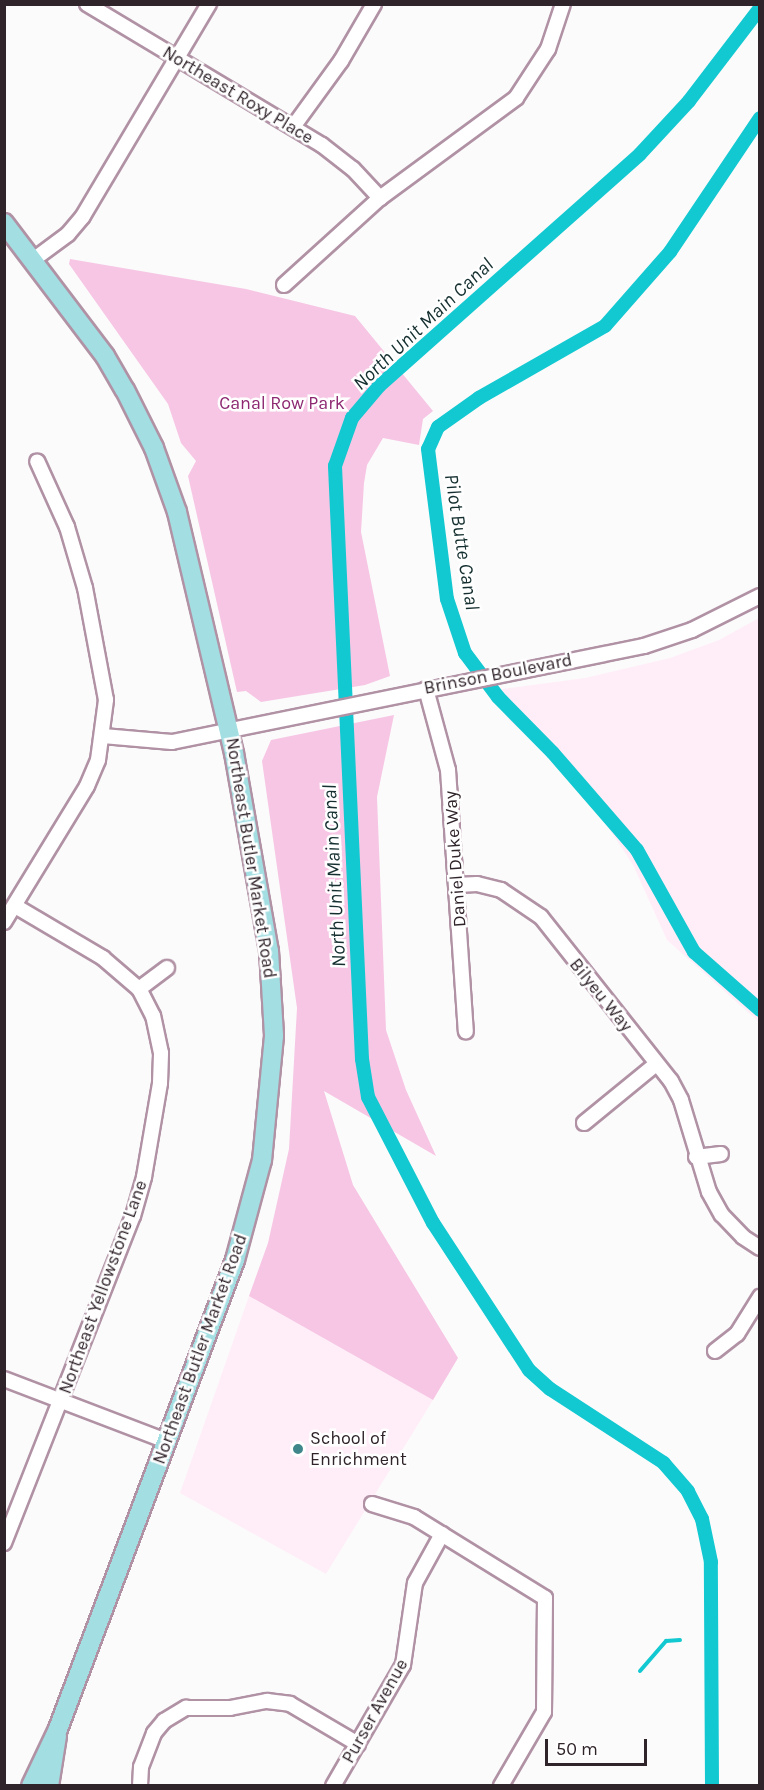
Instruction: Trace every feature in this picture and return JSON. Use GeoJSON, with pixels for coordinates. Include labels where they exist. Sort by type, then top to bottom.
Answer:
{"type":"FeatureCollection","features":[{"type":"Feature","properties":{"kind":"main road","name":"Northeast Butler Market Road"},"geometry":{"type":"LineString","coordinates":[[4,223],[105,356],[154,448],[194,574],[230,731],[269,951],[274,1036],[269,1112],[251,1206],[235,1260],[58,1729],[31,1785]]}},
{"type":"Feature","properties":{"kind":"main road","name":"Northeast Butler Market Road"},"geometry":{"type":"LineString","coordinates":[[49,1785],[58,1729]]}},
{"type":"Feature","properties":{"kind":"street","name":"Northeast Roxy Place"},"geometry":{"type":"LineString","coordinates":[[87,4],[293,127],[353,169],[380,198]]}},
{"type":"Feature","properties":{"kind":"street"},"geometry":{"type":"LineString","coordinates":[[33,260],[68,234],[83,216],[209,4]]}},
{"type":"Feature","properties":{"kind":"street"},"geometry":{"type":"LineString","coordinates":[[293,127],[341,62],[374,4]]}},
{"type":"Feature","properties":{"kind":"street"},"geometry":{"type":"LineString","coordinates":[[285,285],[380,198],[516,98],[548,49],[563,4]]}},
{"type":"Feature","properties":{"kind":"street"},"geometry":{"type":"LineString","coordinates":[[4,922],[87,786],[103,736],[106,700],[84,588],[67,526],[37,461]]}},
{"type":"Feature","properties":{"kind":"street","name":"Brinson Boulevard"},"geometry":{"type":"LineString","coordinates":[[103,736],[172,742],[644,646],[692,630],[759,596]]}},
{"type":"Feature","properties":{"kind":"street","name":"Daniel Duke Way"},"geometry":{"type":"LineString","coordinates":[[426,689],[448,770],[466,1031]]}},
{"type":"Feature","properties":{"kind":"street","name":"Bilyeu Way"},"geometry":{"type":"LineString","coordinates":[[457,885],[477,884],[501,890],[541,917],[656,1064],[681,1100],[696,1157],[722,1215],[743,1238],[759,1248]]}},
{"type":"Feature","properties":{"kind":"street","name":"Northeast Yellowstone Lane"},"geometry":{"type":"LineString","coordinates":[[4,1543],[62,1401],[133,1216],[155,1121],[161,1053],[153,1016],[139,989],[103,958],[15,906]]}},
{"type":"Feature","properties":{"kind":"street"},"geometry":{"type":"LineString","coordinates":[[139,989],[167,968]]}},
{"type":"Feature","properties":{"kind":"street"},"geometry":{"type":"LineString","coordinates":[[584,1123],[656,1064]]}},
{"type":"Feature","properties":{"kind":"street"},"geometry":{"type":"LineString","coordinates":[[696,1157],[722,1154]]}},
{"type":"Feature","properties":{"kind":"street"},"geometry":{"type":"LineString","coordinates":[[715,1351],[737,1334],[759,1297]]}},
{"type":"Feature","properties":{"kind":"street"},"geometry":{"type":"LineString","coordinates":[[4,1379],[166,1441]]}},
{"type":"Feature","properties":{"kind":"street"},"geometry":{"type":"LineString","coordinates":[[372,1504],[414,1517],[545,1598],[544,1712],[501,1785]]}},
{"type":"Feature","properties":{"kind":"street","name":"Purser Avenue"},"geometry":{"type":"LineString","coordinates":[[333,1785],[403,1665],[416,1583],[442,1534]]}},
{"type":"Feature","properties":{"kind":"street"},"geometry":{"type":"LineString","coordinates":[[140,1785],[141,1767],[154,1733],[164,1721],[186,1708],[281,1702],[301,1709],[358,1744]]}},
{"type":"Feature","properties":{"kind":"shaded area"},"geometry":{"type":"Polygon","coordinates":[[[759,618],[759,1022],[667,940],[633,865],[604,821],[542,749],[510,721],[488,691],[585,678],[670,658],[719,640],[759,618]]]}},
{"type":"Feature","properties":{"kind":"shaded area","name":"School of Enrichment"},"geometry":{"type":"Polygon","coordinates":[[[249,1296],[433,1400],[326,1574],[180,1493],[249,1296]]]}},
{"type":"Feature","properties":{"kind":"green space","name":"Canal Row Park"},"geometry":{"type":"Polygon","coordinates":[[[70,259],[246,289],[355,316],[433,411],[423,419],[419,445],[383,438],[367,465],[364,483],[361,532],[390,676],[365,685],[261,702],[246,691],[237,692],[188,476],[196,461],[181,443],[168,404],[69,264],[70,259]]]}},
{"type":"Feature","properties":{"kind":"green space"},"geometry":{"type":"Polygon","coordinates":[[[394,715],[377,797],[386,1030],[406,1090],[436,1156],[324,1091],[353,1185],[458,1358],[433,1400],[249,1296],[268,1243],[289,1149],[297,1008],[262,761],[271,740],[394,715]]]}},
{"type":"Feature","properties":{"kind":"waterway","name":"North Unit Main Canal"},"geometry":{"type":"LineString","coordinates":[[712,1786],[711,1562],[702,1519],[688,1491],[664,1463],[550,1389],[529,1370],[433,1223],[368,1097],[362,1059],[335,466],[352,418],[379,386],[640,154],[689,101],[760,8]]}},
{"type":"Feature","properties":{"kind":"waterway","name":"Pilot Butte Canal"},"geometry":{"type":"LineString","coordinates":[[760,118],[670,252],[605,326],[479,398],[438,427],[428,449],[447,599],[465,653],[498,697],[553,753],[637,850],[694,952],[760,1010]]}},
{"type":"Feature","properties":{"kind":"waterway"},"geometry":{"type":"LineString","coordinates":[[640,1671],[666,1641],[680,1640]]}},
{"type":"Feature","properties":{"kind":"place","name":"School of Enrichment"},"geometry":{"type":"Point","coordinates":[298,1449]}}]}
